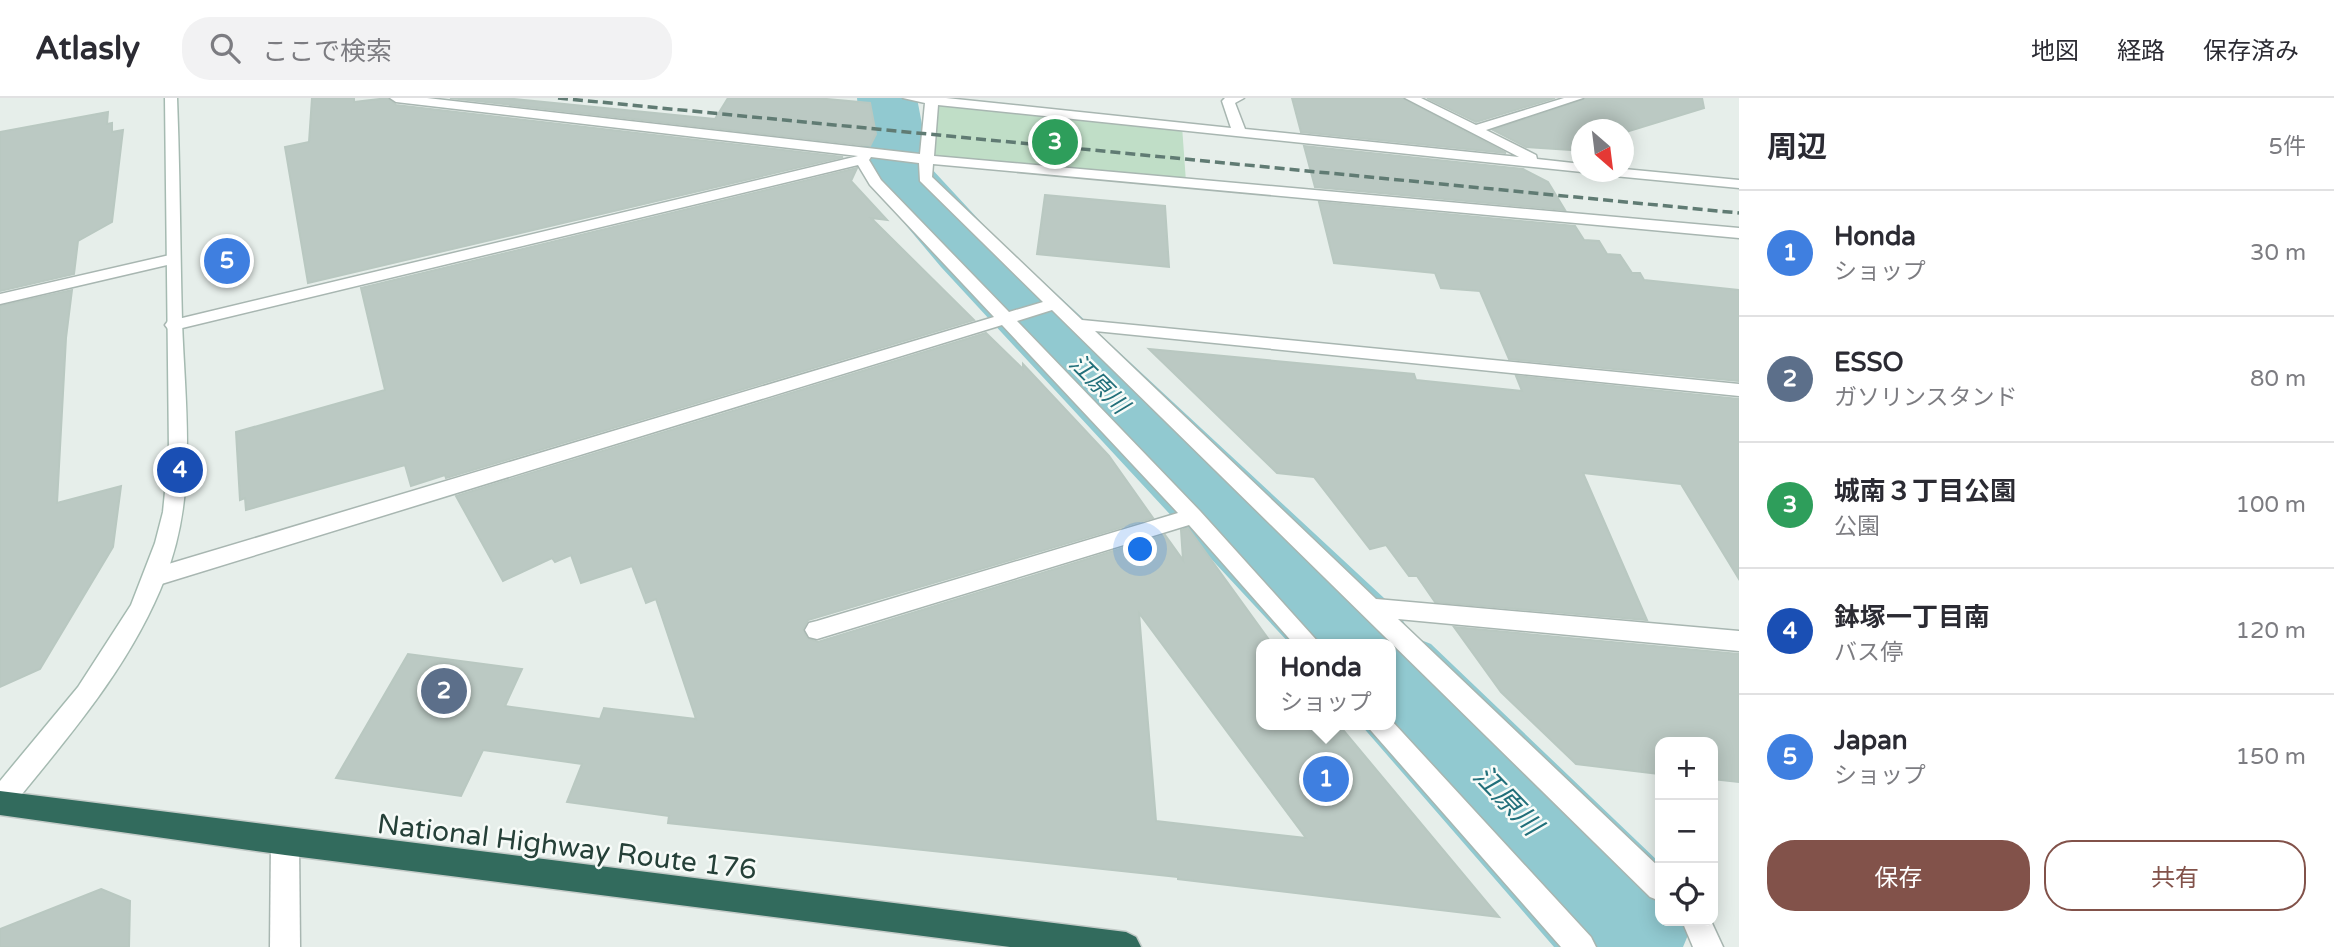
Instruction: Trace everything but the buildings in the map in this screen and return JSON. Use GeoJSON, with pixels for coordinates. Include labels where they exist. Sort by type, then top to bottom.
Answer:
{"type":"FeatureCollection","features":[{"type":"Feature","properties":{"kind":"highway","name":"National Highway Route 176"},"geometry":{"type":"LineString","coordinates":[[0,802],[285,842],[1126,947]]}},
{"type":"Feature","properties":{"kind":"street"},"geometry":{"type":"LineString","coordinates":[[0,802],[86,693],[131,628],[155,577],[173,520],[180,470],[174,325],[171,98]]}},
{"type":"Feature","properties":{"kind":"street"},"geometry":{"type":"LineString","coordinates":[[396,98],[864,156],[925,159],[1739,233]]}},
{"type":"Feature","properties":{"kind":"street"},"geometry":{"type":"LineString","coordinates":[[909,98],[1571,167]]}},
{"type":"Feature","properties":{"kind":"street"},"geometry":{"type":"LineString","coordinates":[[1238,98],[1228,101],[1240,133]]}},
{"type":"Feature","properties":{"kind":"street"},"geometry":{"type":"LineString","coordinates":[[1410,98],[1543,164]]}},
{"type":"Feature","properties":{"kind":"street"},"geometry":{"type":"LineString","coordinates":[[1474,130],[1577,98]]}},
{"type":"Feature","properties":{"kind":"street"},"geometry":{"type":"LineString","coordinates":[[933,99],[925,178],[1655,882]]}},
{"type":"Feature","properties":{"kind":"street"},"geometry":{"type":"LineString","coordinates":[[174,325],[864,156]]}},
{"type":"Feature","properties":{"kind":"street"},"geometry":{"type":"LineString","coordinates":[[864,156],[875,182],[1193,516],[1304,639]]}},
{"type":"Feature","properties":{"kind":"street"},"geometry":{"type":"LineString","coordinates":[[1634,174],[1739,184]]}},
{"type":"Feature","properties":{"kind":"street"},"geometry":{"type":"LineString","coordinates":[[0,299],[174,259]]}},
{"type":"Feature","properties":{"kind":"street"},"geometry":{"type":"LineString","coordinates":[[155,577],[1003,317],[1054,304]]}},
{"type":"Feature","properties":{"kind":"street"},"geometry":{"type":"LineString","coordinates":[[1075,324],[1739,390]]}},
{"type":"Feature","properties":{"kind":"street"},"geometry":{"type":"LineString","coordinates":[[817,630],[1193,516]]}},
{"type":"Feature","properties":{"kind":"street"},"geometry":{"type":"LineString","coordinates":[[1369,607],[1739,641]]}},
{"type":"Feature","properties":{"kind":"street"},"geometry":{"type":"LineString","coordinates":[[1385,730],[1581,947]]}},
{"type":"Feature","properties":{"kind":"street"},"geometry":{"type":"LineString","coordinates":[[285,842],[285,947]]}},
{"type":"Feature","properties":{"kind":"street"},"geometry":{"type":"LineString","coordinates":[[1698,926],[1708,947]]}},
{"type":"Feature","properties":{"kind":"green space"},"geometry":{"type":"Polygon","coordinates":[[[933,100],[1182,126],[1186,182],[925,159],[933,100]]]}},
{"type":"Feature","properties":{"kind":"waterway","name":"江原川"},"geometry":{"type":"LineString","coordinates":[[887,98],[897,172],[967,251],[1354,639]]}},
{"type":"Feature","properties":{"kind":"waterway","name":"江原川"},"geometry":{"type":"LineString","coordinates":[[1396,683],[1624,923]]}},
{"type":"Feature","properties":{"kind":"railway"},"geometry":{"type":"LineString","coordinates":[[558,98],[1739,213]]}},
{"type":"Feature","properties":{"kind":"place","name":"城南３丁目公園"},"geometry":{"type":"Point","coordinates":[1055,142]}},
{"type":"Feature","properties":{"kind":"place","name":"Japan"},"geometry":{"type":"Point","coordinates":[227,261]}},
{"type":"Feature","properties":{"kind":"place","name":"鉢塚一丁目南"},"geometry":{"type":"Point","coordinates":[180,470]}},
{"type":"Feature","properties":{"kind":"place","name":"ESSO"},"geometry":{"type":"Point","coordinates":[444,691]}},
{"type":"Feature","properties":{"kind":"place","name":"Honda"},"geometry":{"type":"Point","coordinates":[1326,779]}}]}
